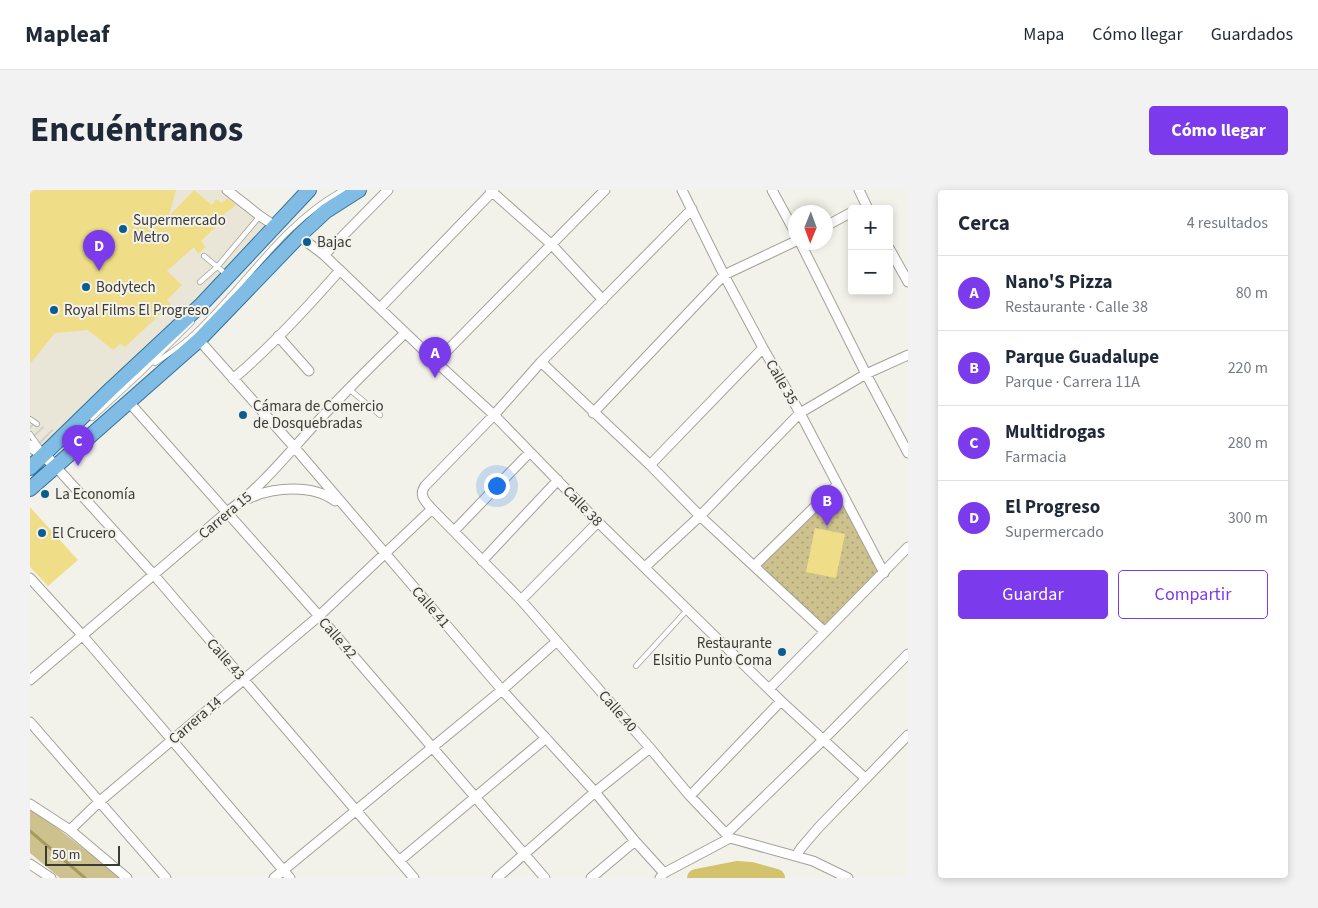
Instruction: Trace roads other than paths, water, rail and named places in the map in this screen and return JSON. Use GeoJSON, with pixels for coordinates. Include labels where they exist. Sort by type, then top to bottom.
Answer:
{"type":"FeatureCollection","features":[{"type":"Feature","properties":{"kind":"main road"},"geometry":{"type":"LineString","coordinates":[[30,475],[45,456],[112,388],[202,304],[309,190]]}},
{"type":"Feature","properties":{"kind":"main road"},"geometry":{"type":"LineString","coordinates":[[30,489],[199,340],[299,236],[326,211],[358,190]]}},
{"type":"Feature","properties":{"kind":"main road"},"geometry":{"type":"LineString","coordinates":[[30,468],[45,456]]}},
{"type":"Feature","properties":{"kind":"street"},"geometry":{"type":"LineString","coordinates":[[227,190],[276,226]]}},
{"type":"Feature","properties":{"kind":"street"},"geometry":{"type":"LineString","coordinates":[[324,254],[388,190]]}},
{"type":"Feature","properties":{"kind":"street"},"geometry":{"type":"LineString","coordinates":[[436,362],[604,190]]}},
{"type":"Feature","properties":{"kind":"street","name":"Calle 35"},"geometry":{"type":"LineString","coordinates":[[682,190],[724,275],[800,412],[884,574]]}},
{"type":"Feature","properties":{"kind":"street"},"geometry":{"type":"LineString","coordinates":[[772,190],[788,219]]}},
{"type":"Feature","properties":{"kind":"street"},"geometry":{"type":"LineString","coordinates":[[859,190],[863,205]]}},
{"type":"Feature","properties":{"kind":"street"},"geometry":{"type":"LineString","coordinates":[[380,308],[492,191],[552,245],[602,300]]}},
{"type":"Feature","properties":{"kind":"street"},"geometry":{"type":"LineString","coordinates":[[494,415],[541,362],[692,209]]}},
{"type":"Feature","properties":{"kind":"street"},"geometry":{"type":"LineString","coordinates":[[833,222],[848,214]]}},
{"type":"Feature","properties":{"kind":"street","name":"Calle 38"},"geometry":{"type":"LineString","coordinates":[[299,236],[324,254],[494,415],[598,522],[781,702],[865,778]]}},
{"type":"Feature","properties":{"kind":"street"},"geometry":{"type":"LineString","coordinates":[[593,413],[724,275],[788,245]]}},
{"type":"Feature","properties":{"kind":"street"},"geometry":{"type":"LineString","coordinates":[[804,250],[908,453]]}},
{"type":"Feature","properties":{"kind":"street"},"geometry":{"type":"LineString","coordinates":[[890,250],[908,282]]}},
{"type":"Feature","properties":{"kind":"street"},"geometry":{"type":"LineString","coordinates":[[233,379],[256,360],[340,270]]}},
{"type":"Feature","properties":{"kind":"street","name":"Carrera 15"},"geometry":{"type":"LineString","coordinates":[[30,680],[242,501],[405,332]]}},
{"type":"Feature","properties":{"kind":"street"},"geometry":{"type":"LineString","coordinates":[[278,336],[309,371]]}},
{"type":"Feature","properties":{"kind":"street","name":"Calle 41"},"geometry":{"type":"LineString","coordinates":[[199,340],[295,448],[502,690],[595,792],[662,876]]}},
{"type":"Feature","properties":{"kind":"street"},"geometry":{"type":"LineString","coordinates":[[650,465],[763,348]]}},
{"type":"Feature","properties":{"kind":"street"},"geometry":{"type":"LineString","coordinates":[[645,567],[700,516],[800,412],[866,374],[908,355]]}},
{"type":"Feature","properties":{"kind":"street"},"geometry":{"type":"LineString","coordinates":[[541,362],[650,465],[700,516],[825,632]]}},
{"type":"Feature","properties":{"kind":"street","name":"Calle 42"},"geometry":{"type":"LineString","coordinates":[[128,401],[319,616],[545,878]]}},
{"type":"Feature","properties":{"kind":"street","name":"Calle 40"},"geometry":{"type":"LineString","coordinates":[[494,415],[424,486],[422,492],[424,500],[521,600],[690,796],[728,836]]}},
{"type":"Feature","properties":{"kind":"street","name":"Calle 43"},"geometry":{"type":"LineString","coordinates":[[30,446],[45,456],[56,467],[154,576],[414,878]]}},
{"type":"Feature","properties":{"kind":"street"},"geometry":{"type":"LineString","coordinates":[[454,531],[530,452]]}},
{"type":"Feature","properties":{"kind":"street"},"geometry":{"type":"LineString","coordinates":[[482,561],[558,480]]}},
{"type":"Feature","properties":{"kind":"street"},"geometry":{"type":"LineString","coordinates":[[754,566],[837,486]]}},
{"type":"Feature","properties":{"kind":"street"},"geometry":{"type":"LineString","coordinates":[[242,501],[260,493],[296,489],[315,492],[329,497],[348,512]]}},
{"type":"Feature","properties":{"kind":"street","name":"Carrera 14"},"geometry":{"type":"LineString","coordinates":[[70,830],[100,801],[319,616],[432,509]]}},
{"type":"Feature","properties":{"kind":"street"},"geometry":{"type":"LineString","coordinates":[[521,600],[598,522]]}},
{"type":"Feature","properties":{"kind":"street"},"geometry":{"type":"LineString","coordinates":[[769,689],[884,574],[908,547]]}},
{"type":"Feature","properties":{"kind":"street"},"geometry":{"type":"LineString","coordinates":[[30,578],[83,636],[290,878]]}},
{"type":"Feature","properties":{"kind":"street"},"geometry":{"type":"LineString","coordinates":[[274,878],[354,810],[502,690],[556,640]]}},
{"type":"Feature","properties":{"kind":"street"},"geometry":{"type":"LineString","coordinates":[[662,876],[728,836],[908,654]]}},
{"type":"Feature","properties":{"kind":"street"},"geometry":{"type":"LineString","coordinates":[[690,796],[781,702]]}},
{"type":"Feature","properties":{"kind":"street"},"geometry":{"type":"LineString","coordinates":[[30,722],[166,878]]}},
{"type":"Feature","properties":{"kind":"street"},"geometry":{"type":"LineString","coordinates":[[796,856],[806,842],[865,778],[908,735]]}},
{"type":"Feature","properties":{"kind":"street"},"geometry":{"type":"LineString","coordinates":[[399,860],[546,738]]}},
{"type":"Feature","properties":{"kind":"street"},"geometry":{"type":"LineString","coordinates":[[497,878],[595,792],[650,748]]}},
{"type":"Feature","properties":{"kind":"street"},"geometry":{"type":"LineString","coordinates":[[30,804],[70,830],[127,878]]}},
{"type":"Feature","properties":{"kind":"street"},"geometry":{"type":"LineString","coordinates":[[728,836],[826,866],[848,878]]}},
{"type":"Feature","properties":{"kind":"street"},"geometry":{"type":"LineString","coordinates":[[591,878],[635,841]]}},
{"type":"Feature","properties":{"kind":"street"},"geometry":{"type":"LineString","coordinates":[[30,864],[48,877]]}},
{"type":"Feature","properties":{"kind":"lane"},"geometry":{"type":"LineString","coordinates":[[200,314],[317,190]]}},
{"type":"Feature","properties":{"kind":"lane"},"geometry":{"type":"LineString","coordinates":[[141,373],[194,334],[285,236],[325,200],[343,190]]}},
{"type":"Feature","properties":{"kind":"lane"},"geometry":{"type":"LineString","coordinates":[[200,282],[217,267],[260,216]]}},
{"type":"Feature","properties":{"kind":"lane"},"geometry":{"type":"LineString","coordinates":[[204,256],[229,276]]}},
{"type":"Feature","properties":{"kind":"lane"},"geometry":{"type":"LineString","coordinates":[[92,418],[193,321]]}},
{"type":"Feature","properties":{"kind":"lane"},"geometry":{"type":"LineString","coordinates":[[349,389],[380,415]]}},
{"type":"Feature","properties":{"kind":"lane"},"geometry":{"type":"LineString","coordinates":[[30,419],[37,424]]}},
{"type":"Feature","properties":{"kind":"lane"},"geometry":{"type":"LineString","coordinates":[[30,434],[45,456]]}},
{"type":"Feature","properties":{"kind":"lane"},"geometry":{"type":"LineString","coordinates":[[636,666],[688,609]]}},
{"type":"Feature","properties":{"kind":"waterway"},"geometry":{"type":"LineString","coordinates":[[30,831],[85,878]]}},
{"type":"Feature","properties":{"kind":"waterway"},"geometry":{"type":"LineString","coordinates":[[696,878],[737,870],[751,871],[776,878]]}},
{"type":"Feature","properties":{"kind":"place","name":"Supermercado Metro"},"geometry":{"type":"Point","coordinates":[123,229]}},
{"type":"Feature","properties":{"kind":"place","name":"Bajac"},"geometry":{"type":"Point","coordinates":[307,242]}},
{"type":"Feature","properties":{"kind":"place","name":"El Progreso"},"geometry":{"type":"Point","coordinates":[99,271]}},
{"type":"Feature","properties":{"kind":"place","name":"Bodytech"},"geometry":{"type":"Point","coordinates":[86,287]}},
{"type":"Feature","properties":{"kind":"place","name":"Royal Films El Progreso"},"geometry":{"type":"Point","coordinates":[54,310]}},
{"type":"Feature","properties":{"kind":"place","name":"Nano'S Pizza"},"geometry":{"type":"Point","coordinates":[435,378]}},
{"type":"Feature","properties":{"kind":"place","name":"Cámara de Comercio de Dosquebradas"},"geometry":{"type":"Point","coordinates":[243,415]}},
{"type":"Feature","properties":{"kind":"place","name":"Multidrogas"},"geometry":{"type":"Point","coordinates":[78,466]}},
{"type":"Feature","properties":{"kind":"place","name":"La Economía"},"geometry":{"type":"Point","coordinates":[45,494]}},
{"type":"Feature","properties":{"kind":"place","name":"Parque Guadalupe"},"geometry":{"type":"Point","coordinates":[827,526]}},
{"type":"Feature","properties":{"kind":"place","name":"El Crucero"},"geometry":{"type":"Point","coordinates":[42,533]}},
{"type":"Feature","properties":{"kind":"place","name":"Restaurante Elsitio Punto Coma"},"geometry":{"type":"Point","coordinates":[782,652]}}]}
